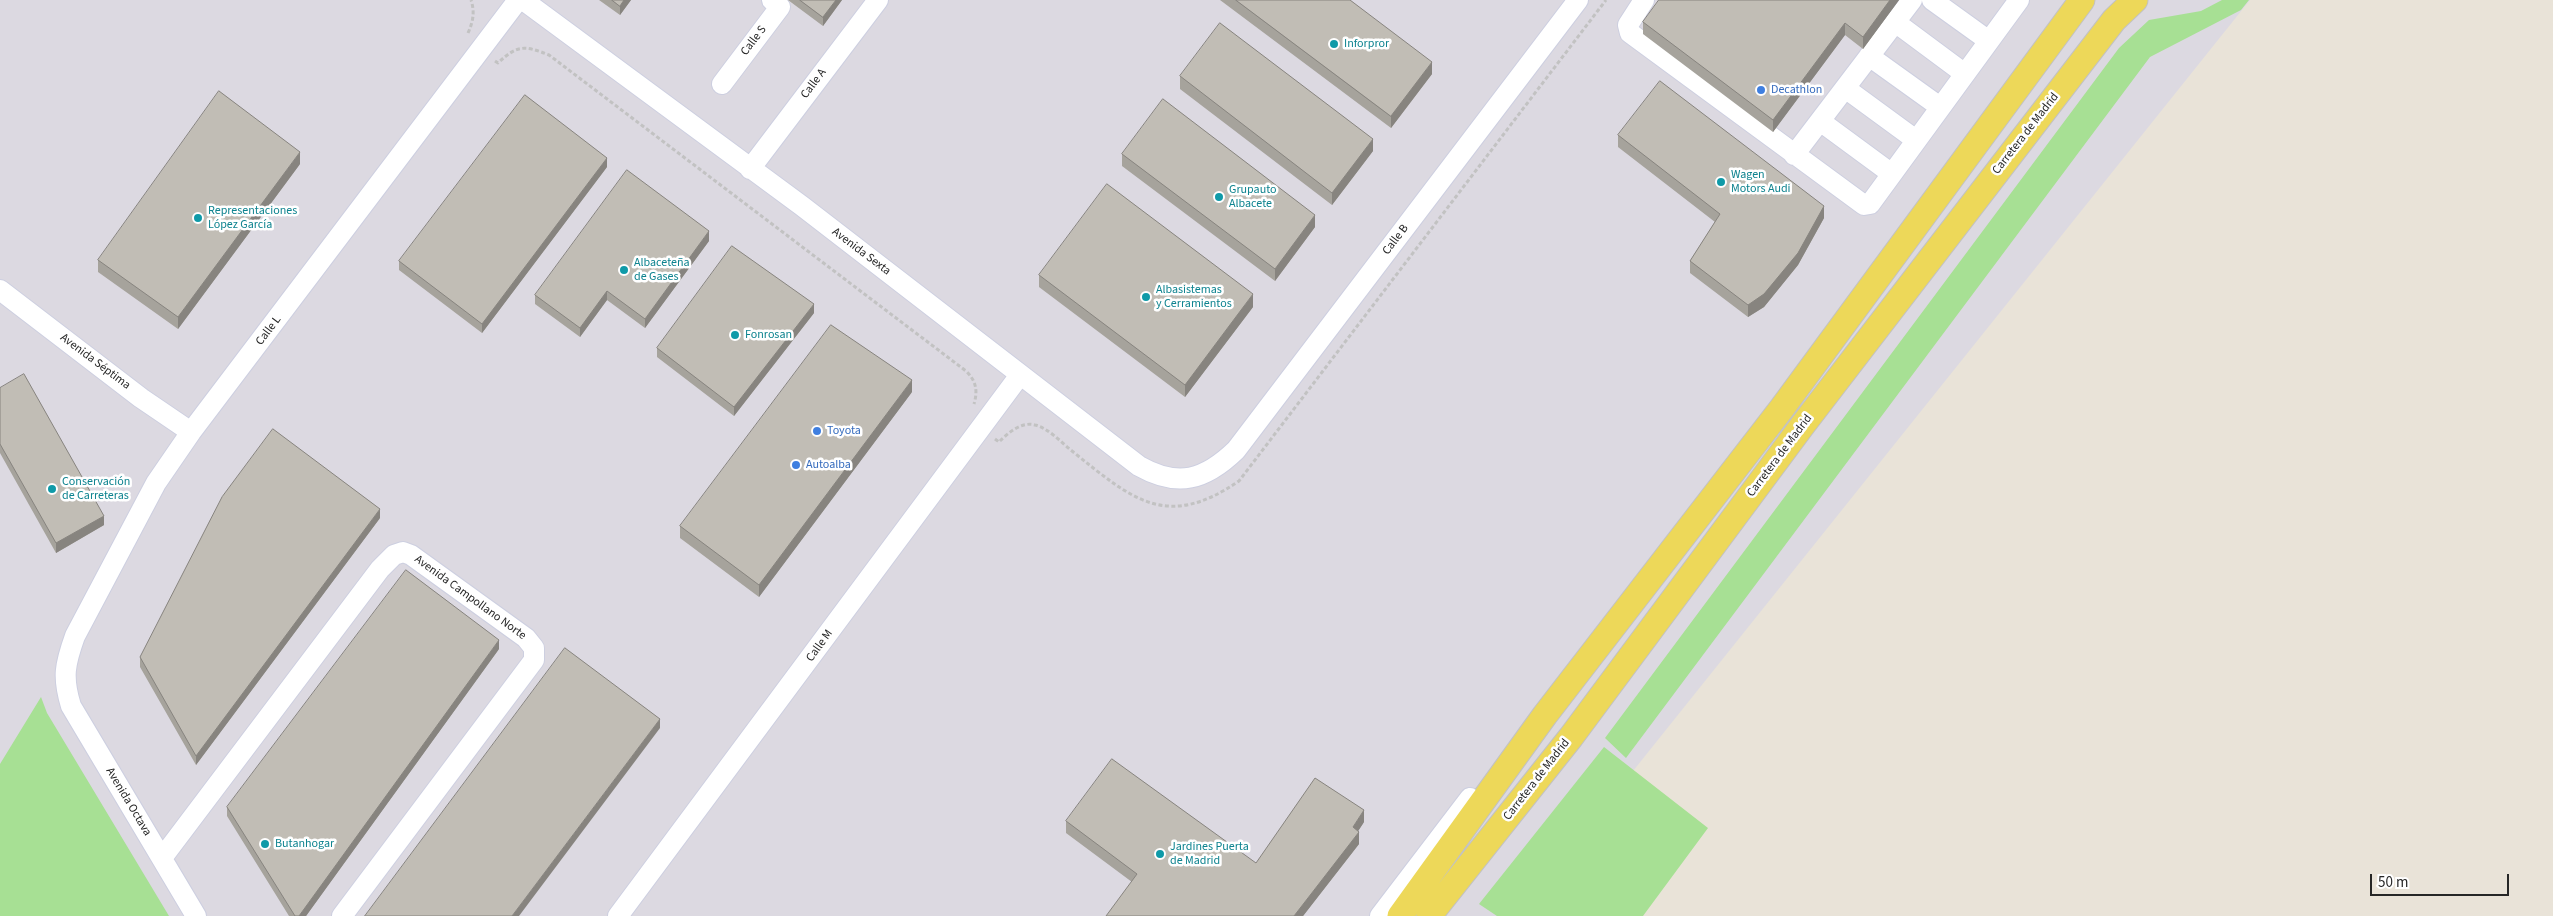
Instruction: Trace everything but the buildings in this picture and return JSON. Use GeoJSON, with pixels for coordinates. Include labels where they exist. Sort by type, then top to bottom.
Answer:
{"type":"FeatureCollection","features":[{"type":"Feature","properties":{"kind":"main road"},"geometry":{"type":"LineString","coordinates":[[1400,916],[1545,715],[1782,408],[2082,0]]}},
{"type":"Feature","properties":{"kind":"main road","name":"Carretera de Madrid"},"geometry":{"type":"LineString","coordinates":[[1429,916],[1571,737],[1802,426],[2108,28],[2135,0]]}},
{"type":"Feature","properties":{"kind":"street","name":"Calle L"},"geometry":{"type":"LineString","coordinates":[[65,686],[66,663],[75,636],[156,483],[191,432],[518,0]]}},
{"type":"Feature","properties":{"kind":"street","name":"Avenida Sexta"},"geometry":{"type":"LineString","coordinates":[[523,0],[750,169],[1139,466],[1154,475],[1167,479],[1196,477],[1207,474]]}},
{"type":"Feature","properties":{"kind":"street","name":"Calle S"},"geometry":{"type":"LineString","coordinates":[[722,84],[780,7],[772,0]]}},
{"type":"Feature","properties":{"kind":"street","name":"Calle A"},"geometry":{"type":"LineString","coordinates":[[750,169],[878,0]]}},
{"type":"Feature","properties":{"kind":"street","name":"Calle B"},"geometry":{"type":"LineString","coordinates":[[1207,474],[1236,450],[1578,0]]}},
{"type":"Feature","properties":{"kind":"street"},"geometry":{"type":"LineString","coordinates":[[1644,0],[1628,25],[1630,33],[1864,205],[1870,204],[1989,41],[2014,2]]}},
{"type":"Feature","properties":{"kind":"street"},"geometry":{"type":"LineString","coordinates":[[1794,155],[1912,0]]}},
{"type":"Feature","properties":{"kind":"street"},"geometry":{"type":"LineString","coordinates":[[1932,0],[1989,41]]}},
{"type":"Feature","properties":{"kind":"street"},"geometry":{"type":"LineString","coordinates":[[1895,22],[1965,74]]}},
{"type":"Feature","properties":{"kind":"street"},"geometry":{"type":"LineString","coordinates":[[1869,56],[1940,107]]}},
{"type":"Feature","properties":{"kind":"street"},"geometry":{"type":"LineString","coordinates":[[1845,88],[1916,140]]}},
{"type":"Feature","properties":{"kind":"street"},"geometry":{"type":"LineString","coordinates":[[1820,121],[1892,174]]}},
{"type":"Feature","properties":{"kind":"street","name":"Avenida Séptima"},"geometry":{"type":"LineString","coordinates":[[0,290],[141,398],[191,432]]}},
{"type":"Feature","properties":{"kind":"street","name":"Calle M"},"geometry":{"type":"LineString","coordinates":[[618,916],[1020,375]]}},
{"type":"Feature","properties":{"kind":"street","name":"Avenida Campollano Norte"},"geometry":{"type":"LineString","coordinates":[[162,858],[380,569],[394,555],[403,552],[411,555],[526,638],[534,648],[534,660],[342,916]]}},
{"type":"Feature","properties":{"kind":"street","name":"Avenida Octava"},"geometry":{"type":"LineString","coordinates":[[65,686],[71,706],[82,726],[196,916]]}},
{"type":"Feature","properties":{"kind":"street"},"geometry":{"type":"LineString","coordinates":[[1380,916],[1506,752],[1545,715]]}},
{"type":"Feature","properties":{"kind":"path"},"geometry":{"type":"LineString","coordinates":[[471,0],[474,9],[472,24],[465,38],[480,50],[498,63],[512,50],[529,47],[549,55],[966,371],[974,379],[977,391],[969,418],[999,442],[1020,427],[1034,424],[1050,433],[1118,488],[1154,504],[1176,506],[1195,504],[1216,497],[1239,481],[1606,0]]}},
{"type":"Feature","properties":{"kind":"shaded area"},"geometry":{"type":"Polygon","coordinates":[[[0,0],[2250,0],[1517,916],[0,916],[0,0]]]}},
{"type":"Feature","properties":{"kind":"green space"},"geometry":{"type":"Polygon","coordinates":[[[2222,0],[2249,0],[2241,10],[2150,57],[1626,758],[1605,738],[2119,48],[2149,20],[2201,11],[2222,0]]]}},
{"type":"Feature","properties":{"kind":"green space"},"geometry":{"type":"Polygon","coordinates":[[[41,697],[47,713],[169,916],[0,916],[0,764],[41,697]]]}},
{"type":"Feature","properties":{"kind":"green space"},"geometry":{"type":"Polygon","coordinates":[[[1604,747],[1708,828],[1643,916],[1497,916],[1479,904],[1604,747]]]}},
{"type":"Feature","properties":{"kind":"place","name":"Inforpror"},"geometry":{"type":"Point","coordinates":[1334,44]}},
{"type":"Feature","properties":{"kind":"place","name":"Decathlon"},"geometry":{"type":"Point","coordinates":[1761,90]}},
{"type":"Feature","properties":{"kind":"place","name":"Wagen Motors Audi"},"geometry":{"type":"Point","coordinates":[1721,182]}},
{"type":"Feature","properties":{"kind":"place","name":"Grupauto Albacete"},"geometry":{"type":"Point","coordinates":[1219,197]}},
{"type":"Feature","properties":{"kind":"place","name":"Representaciones López García"},"geometry":{"type":"Point","coordinates":[198,218]}},
{"type":"Feature","properties":{"kind":"place","name":"Albaceteña de Gases"},"geometry":{"type":"Point","coordinates":[624,270]}},
{"type":"Feature","properties":{"kind":"place","name":"Albasistemas y Cerramientos"},"geometry":{"type":"Point","coordinates":[1146,297]}},
{"type":"Feature","properties":{"kind":"place","name":"Fonrosan"},"geometry":{"type":"Point","coordinates":[735,335]}},
{"type":"Feature","properties":{"kind":"place","name":"Toyota"},"geometry":{"type":"Point","coordinates":[817,431]}},
{"type":"Feature","properties":{"kind":"place","name":"Autoalba"},"geometry":{"type":"Point","coordinates":[796,465]}},
{"type":"Feature","properties":{"kind":"place","name":"Conservación de Carreteras"},"geometry":{"type":"Point","coordinates":[52,489]}},
{"type":"Feature","properties":{"kind":"place","name":"Butanhogar"},"geometry":{"type":"Point","coordinates":[265,844]}},
{"type":"Feature","properties":{"kind":"place","name":"Jardines Puerta de Madrid"},"geometry":{"type":"Point","coordinates":[1160,854]}}]}
